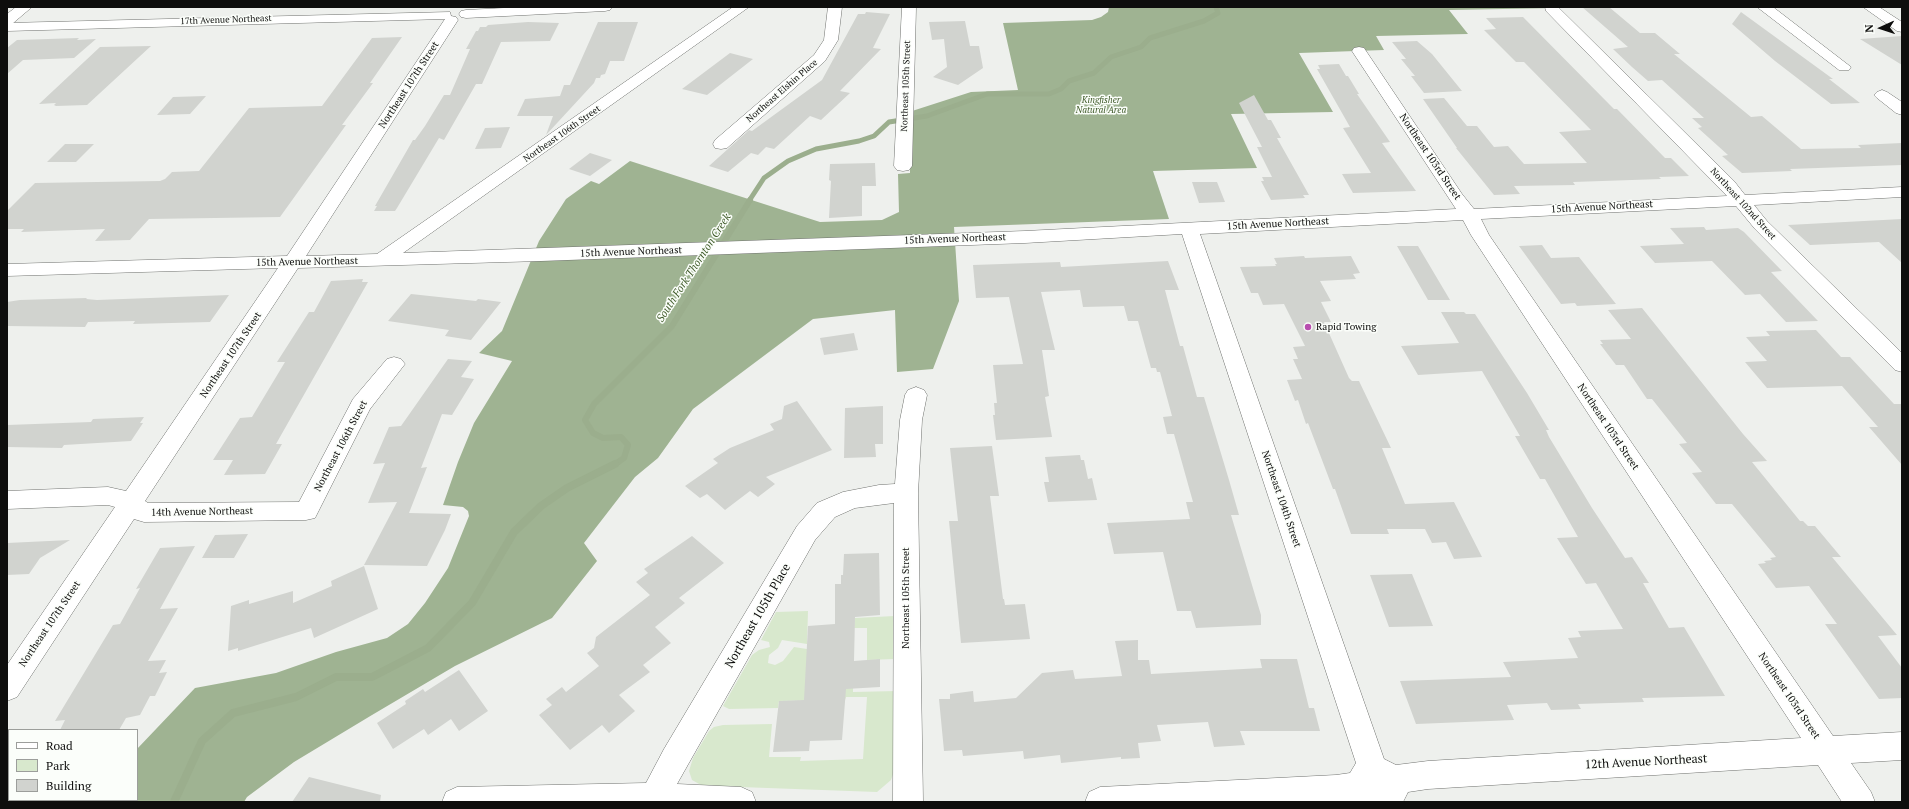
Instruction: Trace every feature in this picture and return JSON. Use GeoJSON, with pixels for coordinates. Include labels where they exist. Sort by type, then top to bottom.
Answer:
{"type":"FeatureCollection","features":[{"type":"Feature","properties":{"kind":"street"},"geometry":{"type":"LineString","coordinates":[[7,21],[25,7]]}},
{"type":"Feature","properties":{"kind":"street","name":"17th Avenue Northeast"},"geometry":{"type":"LineString","coordinates":[[7,27],[605,7]]}},
{"type":"Feature","properties":{"kind":"street","name":"Northeast 106th Street"},"geometry":{"type":"LineString","coordinates":[[381,260],[742,7]]}},
{"type":"Feature","properties":{"kind":"street","name":"Northeast Elshin Place"},"geometry":{"type":"LineString","coordinates":[[721,144],[810,69],[820,58],[831,40],[835,7]]}},
{"type":"Feature","properties":{"kind":"street","name":"Northeast 105th Street"},"geometry":{"type":"LineString","coordinates":[[904,166],[909,7]]}},
{"type":"Feature","properties":{"kind":"street"},"geometry":{"type":"LineString","coordinates":[[1764,7],[1844,67]]}},
{"type":"Feature","properties":{"kind":"street"},"geometry":{"type":"LineString","coordinates":[[1870,7],[1902,28]]}},
{"type":"Feature","properties":{"kind":"street","name":"Northeast 102nd Street"},"geometry":{"type":"LineString","coordinates":[[1551,8],[1728,186],[1761,225],[1902,365]]}},
{"type":"Feature","properties":{"kind":"street","name":"Northeast 107th Street"},"geometry":{"type":"LineString","coordinates":[[7,688],[293,262],[456,13]]}},
{"type":"Feature","properties":{"kind":"street","name":"Northeast 103rd Street"},"geometry":{"type":"LineString","coordinates":[[1359,52],[1455,197],[1469,214],[1480,235],[1860,802]]}},
{"type":"Feature","properties":{"kind":"street"},"geometry":{"type":"LineString","coordinates":[[1882,95],[1902,110]]}},
{"type":"Feature","properties":{"kind":"street","name":"15th Avenue Northeast"},"geometry":{"type":"LineString","coordinates":[[7,270],[541,255],[1017,237],[1902,192]]}},
{"type":"Feature","properties":{"kind":"street","name":"Northeast 104th Street"},"geometry":{"type":"LineString","coordinates":[[1189,228],[1379,787]]}},
{"type":"Feature","properties":{"kind":"street","name":"Northeast 106th Street"},"geometry":{"type":"LineString","coordinates":[[306,511],[361,405],[394,364]]}},
{"type":"Feature","properties":{"kind":"street","name":"Northeast 105th Street"},"geometry":{"type":"LineString","coordinates":[[908,802],[906,492],[910,433],[916,395]]}},
{"type":"Feature","properties":{"kind":"street","name":"Northeast 105th Place"},"geometry":{"type":"LineString","coordinates":[[654,797],[674,759],[806,533],[826,510],[851,499],[879,494],[906,492]]}},
{"type":"Feature","properties":{"kind":"street","name":"14th Avenue Northeast"},"geometry":{"type":"LineString","coordinates":[[7,500],[108,496],[122,499],[144,513],[306,511]]}},
{"type":"Feature","properties":{"kind":"street","name":"12th Avenue Northeast"},"geometry":{"type":"LineString","coordinates":[[1100,802],[1379,787],[1428,775],[1902,746]]}},
{"type":"Feature","properties":{"kind":"street"},"geometry":{"type":"LineString","coordinates":[[457,802],[654,797],[741,802]]}},
{"type":"Feature","properties":{"kind":"green space","name":"Kingfisher Natural Area"},"geometry":{"type":"Polygon","coordinates":[[[1109,7],[1557,8],[1449,10],[1468,34],[1376,36],[1384,50],[1299,53],[1333,112],[1231,114],[1257,168],[1153,171],[1169,219],[954,227],[959,301],[933,369],[897,372],[895,310],[813,319],[693,409],[658,458],[635,477],[584,543],[597,561],[552,618],[455,666],[372,715],[294,762],[247,797],[244,802],[106,802],[138,801],[138,748],[195,688],[276,673],[336,652],[387,638],[408,624],[425,603],[448,568],[469,516],[468,511],[463,507],[443,505],[458,462],[474,423],[512,361],[479,353],[502,331],[539,241],[566,199],[591,181],[599,184],[630,161],[820,222],[882,220],[899,212],[898,174],[910,173],[909,112],[971,92],[1018,90],[1003,23],[1092,20],[1101,17],[1108,12],[1109,7]]]}},
{"type":"Feature","properties":{"kind":"green space"},"geometry":{"type":"Polygon","coordinates":[[[808,611],[807,644],[782,640],[778,648],[769,655],[768,663],[775,665],[783,661],[794,647],[807,649],[853,683],[853,692],[897,691],[895,769],[891,780],[877,792],[713,786],[701,785],[692,780],[689,771],[693,758],[709,731],[714,727],[723,725],[772,724],[769,757],[801,757],[800,761],[863,759],[867,697],[846,697],[845,700],[779,701],[778,708],[729,709],[723,706],[752,655],[759,650],[770,647],[769,642],[761,640],[776,612],[808,611]]]}},
{"type":"Feature","properties":{"kind":"green space"},"geometry":{"type":"Polygon","coordinates":[[[895,616],[895,659],[867,660],[867,628],[854,628],[855,618],[895,616]]]}},
{"type":"Feature","properties":{"kind":"building"},"geometry":{"type":"Polygon","coordinates":[[[1582,7],[1609,7],[1640,33],[1655,33],[1680,54],[1674,54],[1751,117],[1762,116],[1801,149],[1861,148],[1858,145],[1902,143],[1902,165],[1790,169],[1792,171],[1742,173],[1722,156],[1728,155],[1698,128],[1702,127],[1692,118],[1704,118],[1662,80],[1648,81],[1632,67],[1613,49],[1628,47],[1582,7]]]}},
{"type":"Feature","properties":{"kind":"building"},"geometry":{"type":"Polygon","coordinates":[[[866,12],[890,14],[873,48],[881,49],[840,91],[850,93],[821,120],[810,116],[774,149],[766,147],[758,155],[751,153],[728,172],[709,166],[749,130],[752,131],[822,80],[858,14],[865,14],[866,12]]]}},
{"type":"Feature","properties":{"kind":"building"},"geometry":{"type":"Polygon","coordinates":[[[1741,12],[1833,79],[1829,79],[1860,103],[1831,104],[1775,61],[1732,24],[1741,12]]]}},
{"type":"Feature","properties":{"kind":"building"},"geometry":{"type":"Polygon","coordinates":[[[1523,17],[1665,158],[1671,158],[1689,176],[1659,177],[1661,179],[1573,182],[1575,185],[1514,186],[1520,194],[1494,195],[1456,148],[1423,99],[1444,98],[1467,126],[1477,126],[1494,147],[1508,146],[1524,164],[1587,163],[1559,132],[1591,130],[1524,62],[1516,62],[1484,30],[1496,29],[1486,18],[1523,17]]]}},
{"type":"Feature","properties":{"kind":"building"},"geometry":{"type":"Polygon","coordinates":[[[965,21],[970,46],[979,46],[983,68],[958,85],[933,77],[947,67],[944,39],[932,40],[929,22],[965,21]]]}},
{"type":"Feature","properties":{"kind":"building"},"geometry":{"type":"Polygon","coordinates":[[[528,22],[559,23],[550,41],[501,42],[482,84],[476,84],[444,140],[439,138],[395,211],[374,211],[377,206],[375,206],[413,140],[415,140],[425,126],[444,95],[450,95],[470,49],[466,49],[476,31],[478,31],[480,27],[486,27],[488,25],[528,22]]]}},
{"type":"Feature","properties":{"kind":"building"},"geometry":{"type":"Polygon","coordinates":[[[598,22],[638,22],[624,61],[610,61],[605,74],[601,75],[600,78],[596,78],[594,83],[546,135],[553,116],[517,116],[525,99],[560,96],[564,85],[570,85],[598,22]]]}},
{"type":"Feature","properties":{"kind":"building"},"geometry":{"type":"Polygon","coordinates":[[[1902,36],[1902,65],[1860,39],[1902,36]]]}},
{"type":"Feature","properties":{"kind":"building"},"geometry":{"type":"Polygon","coordinates":[[[402,37],[370,83],[373,83],[342,125],[346,125],[280,217],[149,219],[130,240],[95,241],[105,229],[21,232],[24,229],[7,229],[7,211],[35,183],[160,181],[165,179],[172,172],[199,171],[249,108],[322,106],[372,38],[402,37]]]}},
{"type":"Feature","properties":{"kind":"building"},"geometry":{"type":"Polygon","coordinates":[[[79,38],[77,40],[96,39],[74,58],[23,60],[7,74],[7,48],[17,40],[79,38]]]}},
{"type":"Feature","properties":{"kind":"building"},"geometry":{"type":"Polygon","coordinates":[[[1417,41],[1432,54],[1462,91],[1424,93],[1411,76],[1415,76],[1401,59],[1406,59],[1392,42],[1417,41]]]}},
{"type":"Feature","properties":{"kind":"building"},"geometry":{"type":"Polygon","coordinates":[[[151,46],[87,105],[56,106],[54,105],[56,103],[39,104],[100,47],[151,46]]]}},
{"type":"Feature","properties":{"kind":"building"},"geometry":{"type":"Polygon","coordinates":[[[730,53],[753,59],[707,95],[682,89],[730,53]]]}},
{"type":"Feature","properties":{"kind":"building"},"geometry":{"type":"Polygon","coordinates":[[[1339,64],[1359,94],[1357,94],[1390,142],[1382,143],[1416,191],[1353,193],[1342,174],[1371,173],[1343,128],[1350,127],[1317,69],[1320,69],[1318,65],[1339,64]]]}},
{"type":"Feature","properties":{"kind":"building"},"geometry":{"type":"Polygon","coordinates":[[[1254,95],[1268,120],[1271,120],[1281,138],[1277,138],[1309,195],[1303,195],[1305,198],[1271,200],[1261,181],[1264,181],[1262,177],[1272,177],[1257,147],[1262,147],[1239,103],[1254,95]]]}},
{"type":"Feature","properties":{"kind":"building"},"geometry":{"type":"Polygon","coordinates":[[[206,96],[190,114],[157,115],[173,97],[206,96]]]}},
{"type":"Feature","properties":{"kind":"building"},"geometry":{"type":"Polygon","coordinates":[[[510,127],[501,148],[475,149],[485,128],[510,127]]]}},
{"type":"Feature","properties":{"kind":"building"},"geometry":{"type":"Polygon","coordinates":[[[65,144],[94,144],[76,162],[47,162],[65,144]]]}},
{"type":"Feature","properties":{"kind":"building"},"geometry":{"type":"Polygon","coordinates":[[[590,153],[612,160],[590,176],[569,169],[590,153]]]}},
{"type":"Feature","properties":{"kind":"building"},"geometry":{"type":"Polygon","coordinates":[[[875,163],[876,186],[862,186],[862,216],[829,218],[831,181],[829,180],[830,164],[875,163]]]}},
{"type":"Feature","properties":{"kind":"building"},"geometry":{"type":"Polygon","coordinates":[[[1192,182],[1217,182],[1225,202],[1199,203],[1192,182]]]}},
{"type":"Feature","properties":{"kind":"building"},"geometry":{"type":"Polygon","coordinates":[[[1902,219],[1902,263],[1879,242],[1810,245],[1788,225],[1902,219]]]}},
{"type":"Feature","properties":{"kind":"building"},"geometry":{"type":"Polygon","coordinates":[[[1704,227],[1706,230],[1738,228],[1744,232],[1782,271],[1771,272],[1818,321],[1786,322],[1760,294],[1745,295],[1712,261],[1655,263],[1640,246],[1684,244],[1670,228],[1704,227]]]}},
{"type":"Feature","properties":{"kind":"building"},"geometry":{"type":"Polygon","coordinates":[[[1542,245],[1551,258],[1579,257],[1616,304],[1577,306],[1575,303],[1561,304],[1519,246],[1542,245]]]}},
{"type":"Feature","properties":{"kind":"building"},"geometry":{"type":"Polygon","coordinates":[[[1397,246],[1418,246],[1450,300],[1428,300],[1397,246]]]}},
{"type":"Feature","properties":{"kind":"building"},"geometry":{"type":"Polygon","coordinates":[[[1304,256],[1305,258],[1351,256],[1360,273],[1353,274],[1356,279],[1320,281],[1331,301],[1321,302],[1331,322],[1324,322],[1349,378],[1352,381],[1359,381],[1391,448],[1382,448],[1405,504],[1454,502],[1482,557],[1454,559],[1446,542],[1432,543],[1425,529],[1387,529],[1389,534],[1351,534],[1335,489],[1333,489],[1308,423],[1306,424],[1298,400],[1295,401],[1287,380],[1302,379],[1293,359],[1298,359],[1293,347],[1305,346],[1284,304],[1263,305],[1258,293],[1251,293],[1240,267],[1276,266],[1275,264],[1277,264],[1274,258],[1304,256]]]}},
{"type":"Feature","properties":{"kind":"building"},"geometry":{"type":"Polygon","coordinates":[[[1168,261],[1179,290],[1165,290],[1180,346],[1183,346],[1197,397],[1204,397],[1229,480],[1239,515],[1231,515],[1261,615],[1261,625],[1196,628],[1191,611],[1177,611],[1163,552],[1114,554],[1107,523],[1190,519],[1186,502],[1193,502],[1174,434],[1167,434],[1163,417],[1172,416],[1160,372],[1157,372],[1156,368],[1151,368],[1138,321],[1128,321],[1124,306],[1083,307],[1080,290],[1041,292],[1055,350],[1042,350],[1049,396],[1045,397],[1052,437],[996,440],[993,415],[995,415],[994,403],[997,403],[993,365],[1023,364],[1009,297],[976,298],[973,265],[1060,262],[1061,267],[1168,261]]]}},
{"type":"Feature","properties":{"kind":"building"},"geometry":{"type":"Polygon","coordinates":[[[363,279],[362,282],[368,282],[276,444],[282,444],[265,474],[224,475],[233,460],[213,460],[240,418],[252,417],[285,362],[277,362],[309,312],[314,312],[331,281],[363,279]]]}},
{"type":"Feature","properties":{"kind":"building"},"geometry":{"type":"Polygon","coordinates":[[[411,294],[476,301],[478,299],[501,302],[471,340],[445,336],[449,330],[388,321],[411,294]]]}},
{"type":"Feature","properties":{"kind":"building"},"geometry":{"type":"Polygon","coordinates":[[[229,295],[210,322],[133,324],[135,321],[88,322],[85,327],[7,326],[7,302],[20,300],[87,298],[86,299],[97,300],[229,295]]]}},
{"type":"Feature","properties":{"kind":"building"},"geometry":{"type":"Polygon","coordinates":[[[1642,308],[1743,434],[1767,461],[1752,462],[1800,521],[1803,521],[1808,526],[1815,526],[1841,557],[1832,557],[1897,635],[1878,636],[1902,668],[1902,698],[1879,699],[1825,624],[1837,624],[1809,586],[1776,588],[1758,564],[1766,563],[1764,561],[1772,560],[1770,558],[1776,557],[1732,504],[1716,504],[1692,473],[1702,472],[1679,444],[1687,443],[1652,399],[1647,399],[1624,365],[1616,365],[1600,344],[1603,344],[1600,340],[1631,339],[1608,310],[1642,308]]]}},
{"type":"Feature","properties":{"kind":"building"},"geometry":{"type":"Polygon","coordinates":[[[1441,312],[1464,312],[1466,314],[1475,314],[1527,393],[1549,430],[1546,430],[1549,437],[1592,508],[1625,558],[1632,557],[1649,583],[1643,583],[1669,628],[1684,627],[1725,696],[1642,698],[1644,702],[1578,704],[1581,709],[1551,710],[1547,703],[1507,705],[1514,720],[1416,724],[1400,681],[1511,677],[1503,662],[1578,658],[1568,638],[1581,637],[1578,631],[1623,629],[1596,583],[1586,584],[1557,538],[1578,537],[1545,479],[1540,479],[1515,436],[1520,436],[1482,371],[1418,375],[1401,346],[1459,343],[1441,312]]]}},
{"type":"Feature","properties":{"kind":"building"},"geometry":{"type":"Polygon","coordinates":[[[1816,330],[1841,357],[1850,357],[1894,404],[1902,404],[1902,465],[1869,427],[1878,427],[1842,386],[1767,388],[1745,362],[1767,361],[1746,337],[1770,336],[1766,331],[1816,330]]]}},
{"type":"Feature","properties":{"kind":"building"},"geometry":{"type":"Polygon","coordinates":[[[854,333],[858,350],[824,355],[820,338],[854,333]]]}},
{"type":"Feature","properties":{"kind":"building"},"geometry":{"type":"Polygon","coordinates":[[[448,359],[472,361],[461,377],[474,379],[452,415],[442,414],[421,468],[427,467],[409,513],[451,514],[445,530],[427,566],[364,565],[397,502],[368,503],[385,463],[373,464],[389,427],[401,426],[448,359]]]}},
{"type":"Feature","properties":{"kind":"building"},"geometry":{"type":"Polygon","coordinates":[[[797,401],[832,450],[766,477],[775,484],[758,497],[750,491],[725,510],[707,494],[700,498],[685,486],[718,463],[713,459],[730,448],[774,430],[770,424],[782,419],[784,406],[797,401]]]}},
{"type":"Feature","properties":{"kind":"building"},"geometry":{"type":"Polygon","coordinates":[[[883,406],[883,444],[875,444],[876,457],[844,458],[845,408],[883,406]]]}},
{"type":"Feature","properties":{"kind":"building"},"geometry":{"type":"Polygon","coordinates":[[[144,417],[140,423],[143,423],[131,441],[64,445],[62,448],[7,447],[7,425],[91,422],[93,419],[144,417]]]}},
{"type":"Feature","properties":{"kind":"building"},"geometry":{"type":"Polygon","coordinates":[[[992,446],[999,496],[990,496],[1003,599],[1005,605],[1025,604],[1030,639],[961,643],[949,521],[958,521],[950,448],[992,446]]]}},
{"type":"Feature","properties":{"kind":"building"},"geometry":{"type":"Polygon","coordinates":[[[1080,455],[1081,460],[1084,460],[1088,479],[1092,478],[1097,500],[1048,502],[1044,482],[1049,482],[1045,457],[1080,455]]]}},
{"type":"Feature","properties":{"kind":"building"},"geometry":{"type":"Polygon","coordinates":[[[248,534],[234,558],[202,558],[215,535],[248,534]]]}},
{"type":"Feature","properties":{"kind":"building"},"geometry":{"type":"Polygon","coordinates":[[[692,536],[724,563],[679,598],[685,603],[655,627],[671,643],[643,665],[650,672],[619,695],[635,711],[609,733],[602,725],[570,750],[539,715],[552,705],[546,699],[562,687],[566,692],[599,666],[587,653],[594,648],[596,637],[650,595],[636,582],[648,573],[644,569],[692,536]]]}},
{"type":"Feature","properties":{"kind":"building"},"geometry":{"type":"Polygon","coordinates":[[[70,540],[40,558],[29,574],[7,575],[7,543],[70,540]]]}},
{"type":"Feature","properties":{"kind":"building"},"geometry":{"type":"Polygon","coordinates":[[[195,546],[160,609],[178,608],[148,661],[166,660],[159,673],[167,672],[155,696],[150,696],[140,715],[126,718],[120,729],[60,729],[65,720],[55,721],[113,625],[120,624],[140,588],[136,589],[160,548],[195,546]]]}},
{"type":"Feature","properties":{"kind":"building"},"geometry":{"type":"Polygon","coordinates":[[[879,553],[880,615],[855,617],[854,661],[880,659],[880,687],[846,689],[842,740],[810,741],[809,751],[773,752],[779,701],[804,700],[808,626],[835,624],[835,584],[841,584],[844,554],[879,553]]]}},
{"type":"Feature","properties":{"kind":"building"},"geometry":{"type":"Polygon","coordinates":[[[364,566],[378,609],[314,638],[311,628],[238,651],[238,648],[228,651],[231,606],[249,600],[249,604],[293,591],[293,603],[332,586],[331,581],[364,566]]]}},
{"type":"Feature","properties":{"kind":"building"},"geometry":{"type":"Polygon","coordinates":[[[1412,574],[1433,626],[1389,627],[1370,575],[1412,574]]]}},
{"type":"Feature","properties":{"kind":"building"},"geometry":{"type":"Polygon","coordinates":[[[1138,640],[1138,660],[1149,660],[1151,674],[1262,668],[1260,659],[1297,659],[1309,708],[1314,708],[1320,731],[1240,731],[1245,745],[1214,747],[1208,722],[1157,725],[1161,741],[1138,743],[1140,758],[1121,759],[1121,757],[1061,763],[1060,755],[1024,759],[1023,751],[963,756],[962,750],[944,751],[939,699],[950,699],[950,694],[973,691],[974,702],[1016,698],[1042,673],[1073,670],[1075,679],[1122,676],[1115,641],[1138,640]]]}},
{"type":"Feature","properties":{"kind":"building"},"geometry":{"type":"Polygon","coordinates":[[[459,670],[488,711],[459,731],[451,719],[428,735],[424,729],[393,749],[377,723],[406,704],[405,701],[423,689],[425,692],[459,670]]]}},
{"type":"Feature","properties":{"kind":"building"},"geometry":{"type":"Polygon","coordinates":[[[309,777],[381,795],[380,802],[292,802],[309,777]]]}},
{"type":"Feature","properties":{"kind":"waterway","name":"South Fork Thornton Creek"},"geometry":{"type":"LineString","coordinates":[[749,201],[764,178],[788,161],[816,149],[859,141],[874,136],[889,122],[927,116],[987,94],[1049,94],[1061,89],[1069,81],[1094,73],[1111,57],[1141,47],[1150,38],[1204,21],[1218,13],[1216,7]]}},
{"type":"Feature","properties":{"kind":"waterway","name":"South Fork Thornton Creek"},"geometry":{"type":"LineString","coordinates":[[614,465],[624,458],[628,445],[621,437],[603,438],[593,433],[585,420],[594,404],[672,326],[750,200]]}},
{"type":"Feature","properties":{"kind":"waterway","name":"South Fork Thornton Creek"},"geometry":{"type":"LineString","coordinates":[[174,802],[202,741],[233,713],[296,697],[336,677],[372,677],[428,648],[472,603],[514,532],[541,506],[567,488],[615,464]]}},
{"type":"Feature","properties":{"kind":"place","name":"Rapid Towing"},"geometry":{"type":"Point","coordinates":[1308,327]}}]}
